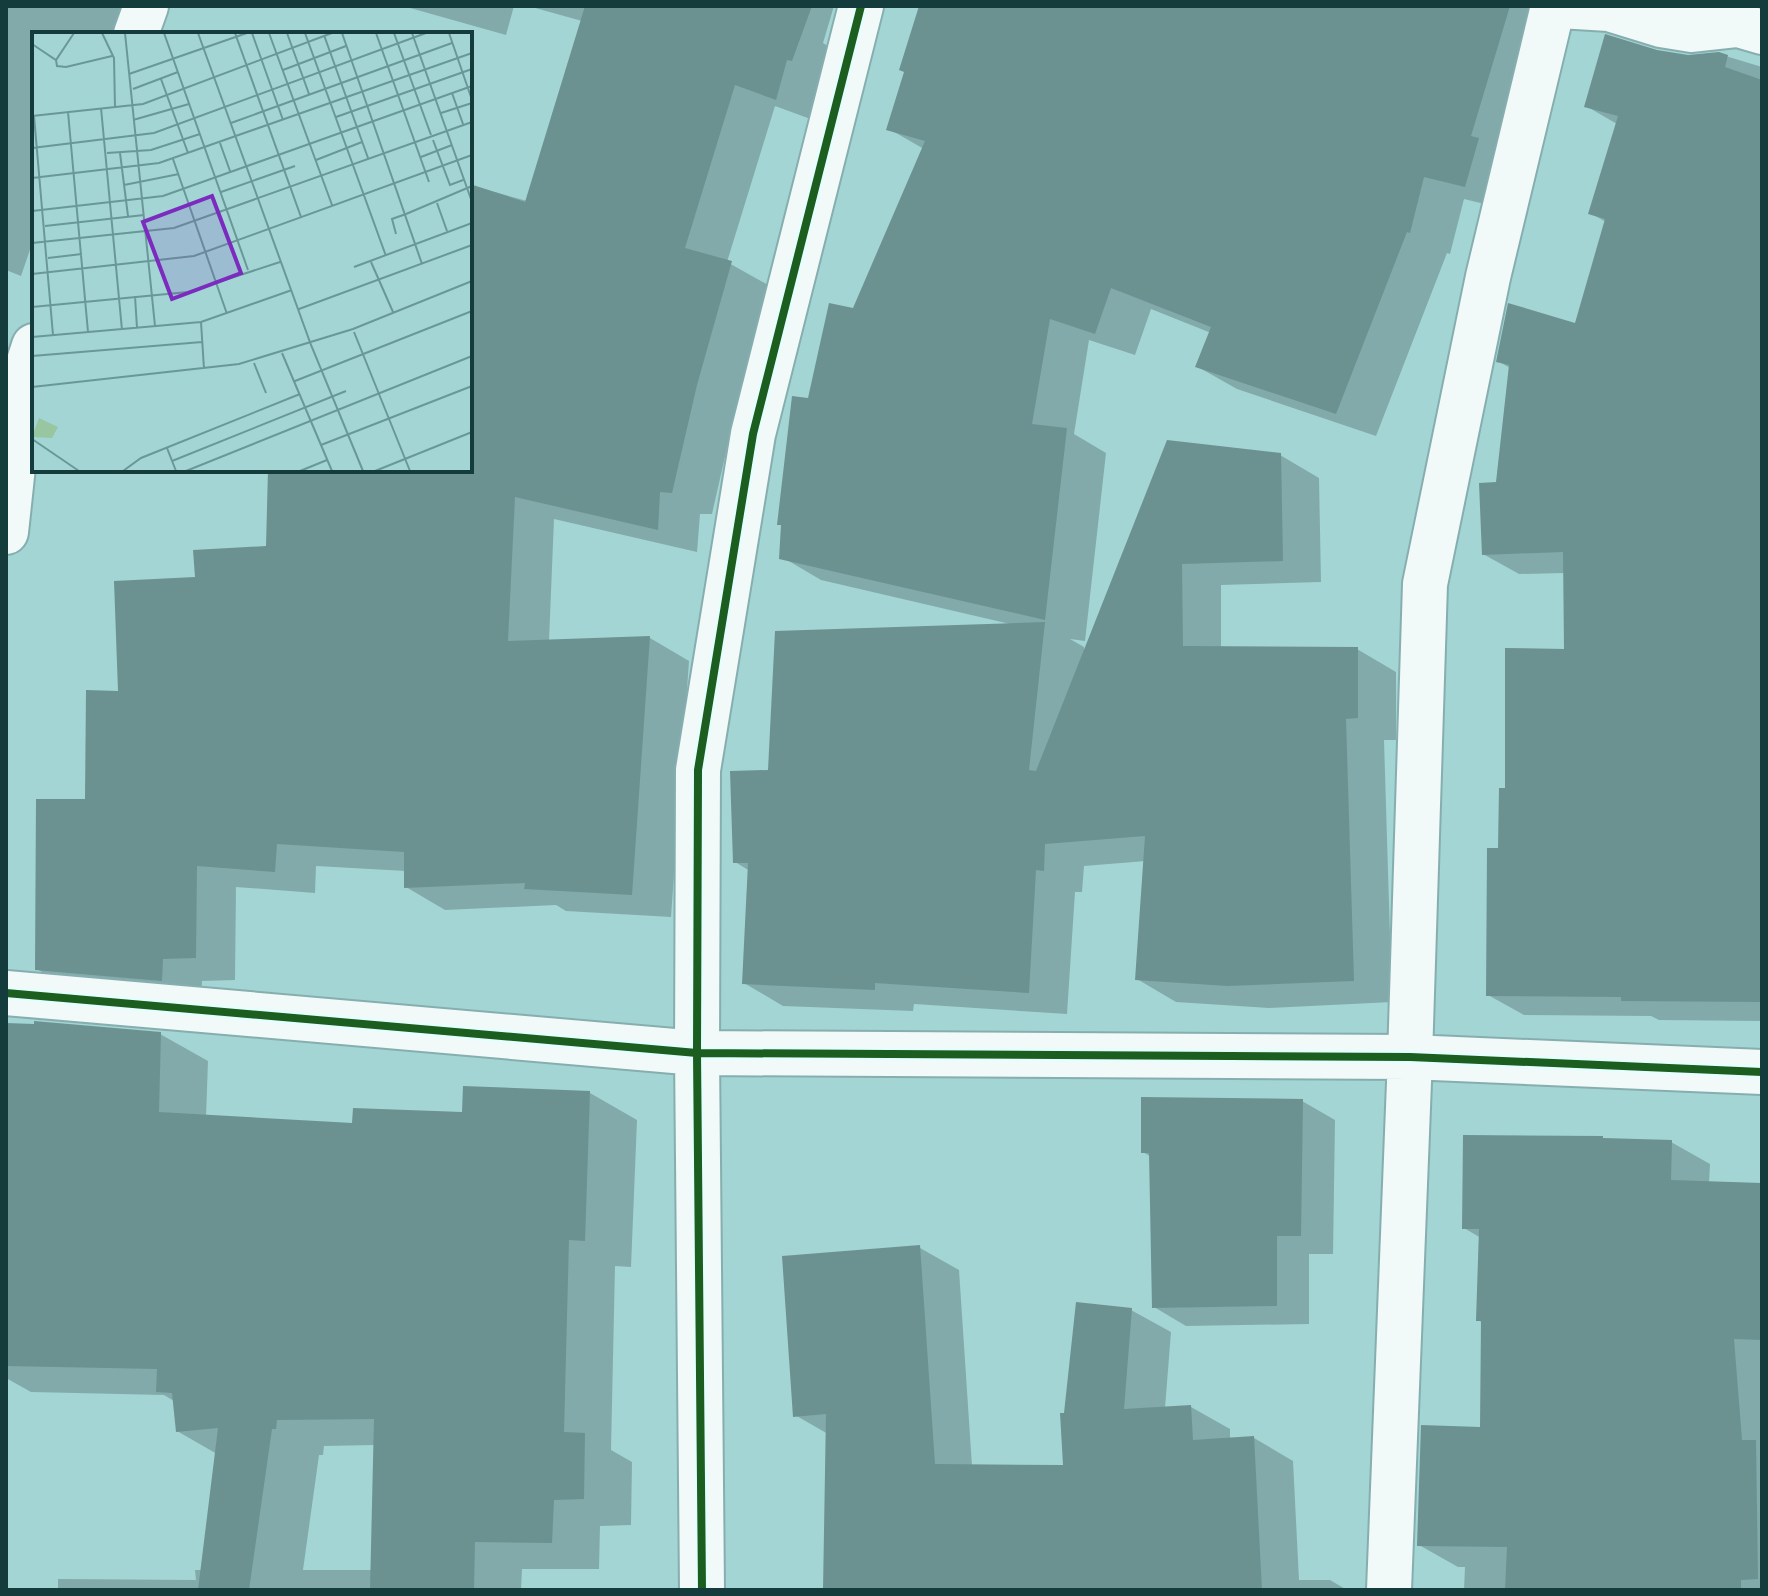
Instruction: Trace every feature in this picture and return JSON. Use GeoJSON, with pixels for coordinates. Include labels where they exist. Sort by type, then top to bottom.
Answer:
{"type":"FeatureCollection","features":[{"type":"Feature","properties":{"kind":"street"},"geometry":{"type":"LineString","coordinates":[[137,32],[146,6]]}},
{"type":"Feature","properties":{"kind":"street"},"geometry":{"type":"LineString","coordinates":[[702,1590],[698,770],[753,434],[861,6]]}},
{"type":"Feature","properties":{"kind":"street"},"geometry":{"type":"LineString","coordinates":[[1389,1590],[1425,584],[1488,277],[1553,6]]}},
{"type":"Feature","properties":{"kind":"street"},"geometry":{"type":"LineString","coordinates":[[1560,6],[1609,9],[1661,25],[1692,30],[1738,25],[1762,32]]}},
{"type":"Feature","properties":{"kind":"street"},"geometry":{"type":"LineString","coordinates":[[6,532],[22,383],[32,352]]}},
{"type":"Feature","properties":{"kind":"street"},"geometry":{"type":"LineString","coordinates":[[6,993],[697,1053],[1410,1057],[1762,1072]]}},
{"type":"Feature","properties":{"kind":"building"},"geometry":{"type":"Polygon","coordinates":[[[585,6],[812,6],[792,61],[787,60],[776,100],[735,85],[685,248],[732,261],[697,385],[672,493],[660,492],[658,530],[515,497],[508,641],[650,636],[632,895],[524,889],[525,883],[404,888],[404,852],[277,844],[275,872],[197,866],[196,958],[163,959],[162,981],[35,970],[36,799],[85,799],[86,690],[118,691],[114,581],[195,577],[193,550],[266,546],[268,472],[472,472],[472,185],[525,202],[585,6]]]}},
{"type":"Feature","properties":{"kind":"building"},"geometry":{"type":"Polygon","coordinates":[[[919,6],[1510,6],[1471,136],[1479,138],[1465,187],[1424,177],[1410,233],[1407,232],[1336,414],[1195,367],[1211,327],[1111,288],[1095,334],[1050,319],[1032,424],[1067,428],[1045,620],[779,559],[781,525],[777,525],[792,396],[808,398],[829,303],[853,308],[925,141],[886,130],[904,72],[899,70],[919,6]]]}},
{"type":"Feature","properties":{"kind":"building"},"geometry":{"type":"Polygon","coordinates":[[[1605,34],[1657,50],[1688,55],[1719,52],[1728,55],[1725,67],[1762,80],[1762,1002],[1486,996],[1487,848],[1498,848],[1499,788],[1505,788],[1505,648],[1564,649],[1563,552],[1482,555],[1479,483],[1496,482],[1509,365],[1496,362],[1508,303],[1575,323],[1605,219],[1588,214],[1618,116],[1584,107],[1605,34]]]}},
{"type":"Feature","properties":{"kind":"building"},"geometry":{"type":"Polygon","coordinates":[[[1167,440],[1281,453],[1283,561],[1182,564],[1183,646],[1358,647],[1358,718],[1346,719],[1354,981],[1228,986],[1135,980],[1145,836],[1045,844],[1044,871],[1036,870],[1029,993],[875,983],[875,990],[742,984],[748,863],[733,863],[730,771],[768,770],[775,631],[1045,622],[1029,770],[1036,771],[1167,440]]]}},
{"type":"Feature","properties":{"kind":"building"},"geometry":{"type":"Polygon","coordinates":[[[34,1021],[161,1032],[159,1112],[352,1123],[353,1108],[462,1112],[463,1086],[590,1091],[585,1241],[569,1240],[564,1432],[585,1433],[584,1499],[554,1500],[552,1543],[475,1542],[474,1590],[370,1590],[374,1419],[277,1420],[276,1429],[272,1429],[249,1590],[198,1590],[218,1428],[176,1432],[172,1393],[156,1392],[157,1369],[6,1366],[6,1023],[34,1024],[34,1021]]]}},
{"type":"Feature","properties":{"kind":"building"},"geometry":{"type":"Polygon","coordinates":[[[1141,1097],[1303,1099],[1301,1236],[1277,1236],[1277,1306],[1152,1308],[1149,1153],[1141,1153],[1141,1097]]]}},
{"type":"Feature","properties":{"kind":"building"},"geometry":{"type":"Polygon","coordinates":[[[1463,1135],[1672,1140],[1671,1180],[1762,1183],[1762,1340],[1734,1339],[1742,1440],[1756,1440],[1758,1579],[1741,1580],[1741,1590],[1505,1590],[1507,1547],[1417,1546],[1421,1425],[1480,1427],[1481,1321],[1476,1321],[1479,1229],[1462,1229],[1463,1135]]]}},
{"type":"Feature","properties":{"kind":"building"},"geometry":{"type":"Polygon","coordinates":[[[920,1245],[935,1464],[1063,1465],[1060,1413],[1064,1413],[1076,1302],[1132,1308],[1124,1409],[1191,1405],[1193,1440],[1254,1436],[1262,1590],[823,1590],[826,1414],[793,1417],[782,1256],[920,1245]]]}},
{"type":"Feature","properties":{"kind":"cycle path"},"geometry":{"type":"LineString","coordinates":[[702,1590],[698,770],[753,434],[861,6]]}},
{"type":"Feature","properties":{"kind":"cycle path"},"geometry":{"type":"LineString","coordinates":[[6,993],[697,1053],[1410,1057],[1762,1072]]}}]}
